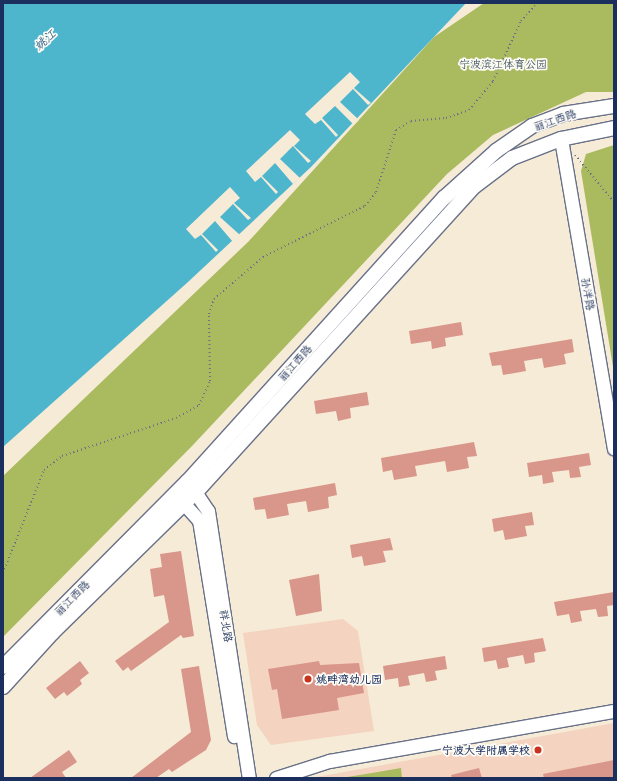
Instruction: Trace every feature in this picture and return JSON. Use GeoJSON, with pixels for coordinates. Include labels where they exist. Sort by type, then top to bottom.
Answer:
{"type":"FeatureCollection","features":[{"type":"Feature","properties":{"kind":"main road","name":"丽江西路"},"geometry":{"type":"LineString","coordinates":[[193,486],[444,198],[496,151],[532,126],[563,114],[614,106]]}},
{"type":"Feature","properties":{"kind":"main road","name":"丽江西路"},"geometry":{"type":"LineString","coordinates":[[3,687],[53,632],[193,486],[475,186],[512,158],[561,139],[614,128]]}},
{"type":"Feature","properties":{"kind":"main road","name":"丽江西路"},"geometry":{"type":"LineString","coordinates":[[3,667],[180,499]]}},
{"type":"Feature","properties":{"kind":"street","name":"孙洋路"},"geometry":{"type":"LineString","coordinates":[[561,139],[614,448]]}},
{"type":"Feature","properties":{"kind":"street","name":"祥北路"},"geometry":{"type":"LineString","coordinates":[[193,486],[208,511],[249,778]]}},
{"type":"Feature","properties":{"kind":"street","name":"祥北路"},"geometry":{"type":"LineString","coordinates":[[180,499],[199,520],[241,778]]}},
{"type":"Feature","properties":{"kind":"street"},"geometry":{"type":"LineString","coordinates":[[276,778],[328,761],[614,711]]}},
{"type":"Feature","properties":{"kind":"path"},"geometry":{"type":"LineString","coordinates":[[3,573],[44,470],[62,456],[176,418],[199,405],[210,381],[209,314],[214,299],[263,257],[365,206],[376,192],[396,130],[411,121],[446,118],[469,110],[493,81],[521,21],[537,3]]}},
{"type":"Feature","properties":{"kind":"path"},"geometry":{"type":"LineString","coordinates":[[561,139],[613,201]]}},
{"type":"Feature","properties":{"kind":"shaded area","name":"姚畔湾幼儿园"},"geometry":{"type":"Polygon","coordinates":[[[343,619],[358,631],[374,731],[271,745],[257,725],[243,633],[343,619]]]}},
{"type":"Feature","properties":{"kind":"shaded area","name":"宁波大学附属学校"},"geometry":{"type":"Polygon","coordinates":[[[614,723],[614,778],[311,778],[614,723]]]}},
{"type":"Feature","properties":{"kind":"green space","name":"宁波滨江体育公园"},"geometry":{"type":"Polygon","coordinates":[[[484,3],[614,3],[614,92],[586,92],[493,135],[447,174],[193,445],[3,637],[3,476],[248,242],[434,37],[484,3]]]}},
{"type":"Feature","properties":{"kind":"green space"},"geometry":{"type":"Polygon","coordinates":[[[614,145],[614,373],[581,171],[586,154],[614,145]]]}},
{"type":"Feature","properties":{"kind":"green space"},"geometry":{"type":"Polygon","coordinates":[[[401,768],[402,778],[341,778],[372,773],[401,768]]]}},
{"type":"Feature","properties":{"kind":"water","name":"姚江"},"geometry":{"type":"Polygon","coordinates":[[[3,3],[466,3],[311,167],[188,282],[3,447],[3,3]]]}},
{"type":"Feature","properties":{"kind":"pier"},"geometry":{"type":"Polygon","coordinates":[[[350,72],[360,82],[354,88],[371,103],[368,105],[353,89],[340,102],[359,120],[354,125],[335,106],[322,118],[338,135],[336,137],[321,120],[315,124],[305,114],[350,72]]]}},
{"type":"Feature","properties":{"kind":"pier"},"geometry":{"type":"Polygon","coordinates":[[[290,130],[300,140],[294,146],[311,161],[308,163],[293,146],[280,159],[300,178],[293,184],[275,163],[262,176],[278,192],[276,194],[261,177],[255,182],[246,171],[290,130]]]}},
{"type":"Feature","properties":{"kind":"pier"},"geometry":{"type":"Polygon","coordinates":[[[230,187],[240,198],[234,203],[251,218],[248,220],[233,204],[220,217],[240,235],[233,242],[215,221],[202,234],[218,250],[216,252],[201,235],[195,239],[186,229],[230,187]]]}},
{"type":"Feature","properties":{"kind":"building"},"geometry":{"type":"Polygon","coordinates":[[[461,322],[463,335],[445,338],[446,346],[432,349],[431,341],[411,344],[409,331],[461,322]]]}},
{"type":"Feature","properties":{"kind":"building"},"geometry":{"type":"Polygon","coordinates":[[[572,339],[574,352],[564,354],[566,364],[544,368],[542,358],[524,361],[526,371],[503,375],[501,365],[492,366],[489,353],[572,339]]]}},
{"type":"Feature","properties":{"kind":"building"},"geometry":{"type":"Polygon","coordinates":[[[367,392],[369,405],[350,408],[351,418],[338,421],[336,411],[316,414],[314,401],[367,392]]]}},
{"type":"Feature","properties":{"kind":"building"},"geometry":{"type":"Polygon","coordinates":[[[474,442],[477,456],[467,457],[469,468],[447,472],[445,461],[415,466],[417,476],[394,480],[392,470],[383,472],[381,458],[474,442]]]}},
{"type":"Feature","properties":{"kind":"building"},"geometry":{"type":"Polygon","coordinates":[[[589,453],[591,465],[579,467],[581,477],[570,478],[569,470],[552,472],[554,482],[543,484],[542,475],[529,477],[527,463],[589,453]]]}},
{"type":"Feature","properties":{"kind":"building"},"geometry":{"type":"Polygon","coordinates":[[[335,483],[337,495],[328,497],[329,508],[308,512],[306,501],[287,504],[289,515],[267,519],[265,509],[255,510],[253,498],[335,483]]]}},
{"type":"Feature","properties":{"kind":"building"},"geometry":{"type":"Polygon","coordinates":[[[532,512],[534,525],[525,526],[527,536],[505,540],[503,530],[494,532],[492,519],[532,512]]]}},
{"type":"Feature","properties":{"kind":"building"},"geometry":{"type":"Polygon","coordinates":[[[390,538],[393,550],[383,551],[386,562],[364,566],[362,556],[352,558],[350,545],[390,538]]]}},
{"type":"Feature","properties":{"kind":"building"},"geometry":{"type":"Polygon","coordinates":[[[181,551],[194,636],[183,638],[181,635],[131,671],[128,667],[123,671],[115,661],[169,622],[164,595],[154,597],[150,569],[162,567],[160,554],[181,551]]]}},
{"type":"Feature","properties":{"kind":"building"},"geometry":{"type":"Polygon","coordinates":[[[319,574],[322,611],[296,616],[289,580],[319,574]]]}},
{"type":"Feature","properties":{"kind":"building"},"geometry":{"type":"Polygon","coordinates":[[[614,592],[614,605],[607,606],[608,616],[598,617],[596,609],[580,611],[582,621],[571,623],[569,614],[557,616],[554,602],[614,592]]]}},
{"type":"Feature","properties":{"kind":"building"},"geometry":{"type":"Polygon","coordinates":[[[543,638],[546,651],[534,653],[535,662],[525,664],[523,655],[507,658],[509,667],[498,669],[496,660],[484,662],[482,648],[543,638]]]}},
{"type":"Feature","properties":{"kind":"building"},"geometry":{"type":"Polygon","coordinates":[[[445,656],[447,669],[435,671],[437,680],[426,682],[424,673],[408,676],[410,685],[399,687],[398,678],[385,680],[383,666],[445,656]]]}},
{"type":"Feature","properties":{"kind":"building"},"geometry":{"type":"Polygon","coordinates":[[[80,661],[89,673],[80,680],[82,684],[67,696],[64,692],[55,699],[46,688],[80,661]]]}},
{"type":"Feature","properties":{"kind":"building"},"geometry":{"type":"Polygon","coordinates":[[[319,661],[320,665],[359,663],[364,693],[337,698],[339,710],[282,719],[277,689],[272,690],[268,669],[319,661]]]}},
{"type":"Feature","properties":{"kind":"building"},"geometry":{"type":"Polygon","coordinates":[[[199,666],[211,740],[206,750],[172,772],[169,769],[156,778],[131,778],[191,732],[181,669],[199,666]]]}},
{"type":"Feature","properties":{"kind":"building"},"geometry":{"type":"Polygon","coordinates":[[[69,750],[77,762],[62,772],[66,778],[30,778],[69,750]]]}},
{"type":"Feature","properties":{"kind":"building"},"geometry":{"type":"Polygon","coordinates":[[[614,760],[614,778],[544,778],[543,774],[614,760]]]}},
{"type":"Feature","properties":{"kind":"building"},"geometry":{"type":"Polygon","coordinates":[[[479,768],[482,778],[452,778],[451,775],[479,768]]]}},
{"type":"Feature","properties":{"kind":"place","name":"姚畔湾幼儿园"},"geometry":{"type":"Point","coordinates":[308,679]}},
{"type":"Feature","properties":{"kind":"place","name":"宁波大学附属学校"},"geometry":{"type":"Point","coordinates":[538,750]}}]}
